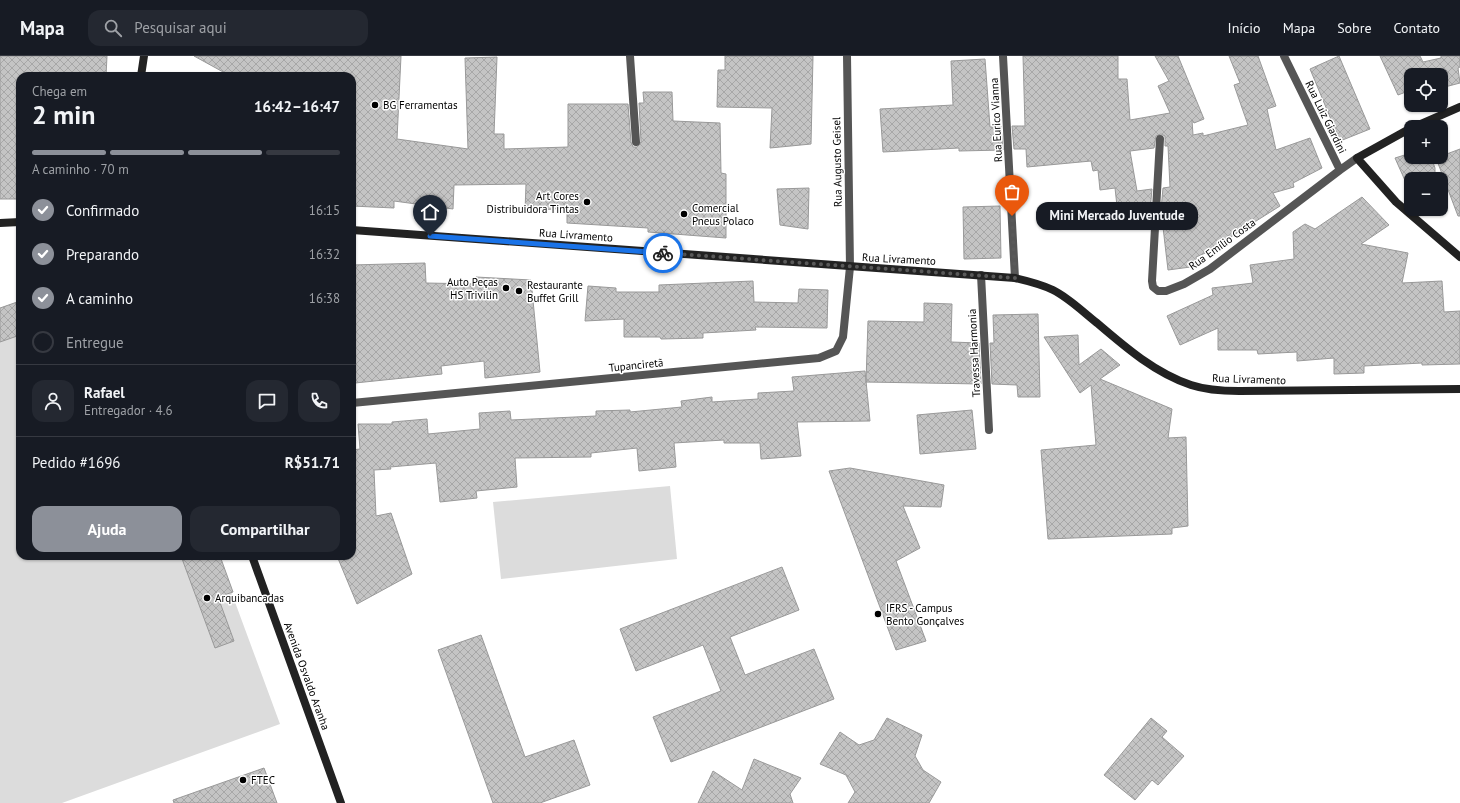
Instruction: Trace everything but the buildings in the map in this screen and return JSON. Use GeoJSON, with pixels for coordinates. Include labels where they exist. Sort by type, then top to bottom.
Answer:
{"type":"FeatureCollection","features":[{"type":"Feature","properties":{"kind":"main road"},"geometry":{"type":"LineString","coordinates":[[142,72],[144,56]]}},
{"type":"Feature","properties":{"kind":"main road"},"geometry":{"type":"LineString","coordinates":[[1430,120],[1460,107]]}},
{"type":"Feature","properties":{"kind":"main road"},"geometry":{"type":"LineString","coordinates":[[1404,132],[1357,158],[1396,202],[1460,257]]}},
{"type":"Feature","properties":{"kind":"main road"},"geometry":{"type":"LineString","coordinates":[[0,223],[16,222]]}},
{"type":"Feature","properties":{"kind":"main road","name":"Rua Livramento"},"geometry":{"type":"LineString","coordinates":[[356,230],[1015,278],[1035,283],[1054,291],[1077,306],[1148,364],[1192,386],[1217,390],[1239,391],[1460,389]]}},
{"type":"Feature","properties":{"kind":"main road","name":"Avenida Osvaldo Aranha"},"geometry":{"type":"LineString","coordinates":[[253,560],[341,803]]}},
{"type":"Feature","properties":{"kind":"street"},"geometry":{"type":"LineString","coordinates":[[630,56],[636,142]]}},
{"type":"Feature","properties":{"kind":"street","name":"Rua Augusto Geisel"},"geometry":{"type":"LineString","coordinates":[[847,56],[850,267]]}},
{"type":"Feature","properties":{"kind":"street","name":"Rua Eurico Vianna"},"geometry":{"type":"LineString","coordinates":[[1003,56],[1015,278]]}},
{"type":"Feature","properties":{"kind":"street","name":"Rua Luiz Giardini"},"geometry":{"type":"LineString","coordinates":[[1284,56],[1340,170],[1357,158]]}},
{"type":"Feature","properties":{"kind":"street","name":"Rua Emílio Costa"},"geometry":{"type":"LineString","coordinates":[[1160,139],[1152,281],[1153,287],[1158,291],[1166,291],[1184,284],[1210,269],[1340,170]]}},
{"type":"Feature","properties":{"kind":"street","name":"Tupanciretã"},"geometry":{"type":"LineString","coordinates":[[356,403],[819,358],[836,351],[844,337],[850,267]]}},
{"type":"Feature","properties":{"kind":"street","name":"Travessa Harmonia"},"geometry":{"type":"LineString","coordinates":[[981,275],[989,430]]}},
{"type":"Feature","properties":{"kind":"shaded area"},"geometry":{"type":"Polygon","coordinates":[[[16,302],[16,560],[219,560],[280,724],[62,803],[0,803],[0,308],[16,302]]]}},
{"type":"Feature","properties":{"kind":"shaded area"},"geometry":{"type":"Polygon","coordinates":[[[670,486],[677,559],[501,579],[493,502],[670,486]]]}},
{"type":"Feature","properties":{"kind":"way so far"},"geometry":{"type":"LineString","coordinates":[[663,253],[1015,278],[1012,216]]}},
{"type":"Feature","properties":{"kind":"place","name":"BG Ferramentas"},"geometry":{"type":"Point","coordinates":[375,105]}},
{"type":"Feature","properties":{"kind":"place","name":"Art Cores Distribuidora Tintas"},"geometry":{"type":"Point","coordinates":[587,202]}},
{"type":"Feature","properties":{"kind":"place","name":"Comercial Pneus Polaco"},"geometry":{"type":"Point","coordinates":[684,214]}},
{"type":"Feature","properties":{"kind":"place","name":"Mini Mercado Juventude"},"geometry":{"type":"Point","coordinates":[1012,216]}},
{"type":"Feature","properties":{"kind":"place","name":"Auto Peças HS Trivilin"},"geometry":{"type":"Point","coordinates":[506,288]}},
{"type":"Feature","properties":{"kind":"place","name":"Restaurante Buffet Grill"},"geometry":{"type":"Point","coordinates":[519,291]}},
{"type":"Feature","properties":{"kind":"place","name":"Arquibancadas"},"geometry":{"type":"Point","coordinates":[207,598]}},
{"type":"Feature","properties":{"kind":"place","name":"IFRS - Campus Bento Gonçalves"},"geometry":{"type":"Point","coordinates":[878,614]}},
{"type":"Feature","properties":{"kind":"place","name":"FTEC"},"geometry":{"type":"Point","coordinates":[243,780]}},
{"type":"Feature","properties":{"kind":"route"},"geometry":{"type":"LineString","coordinates":[[430,236],[663,253]]}}]}
